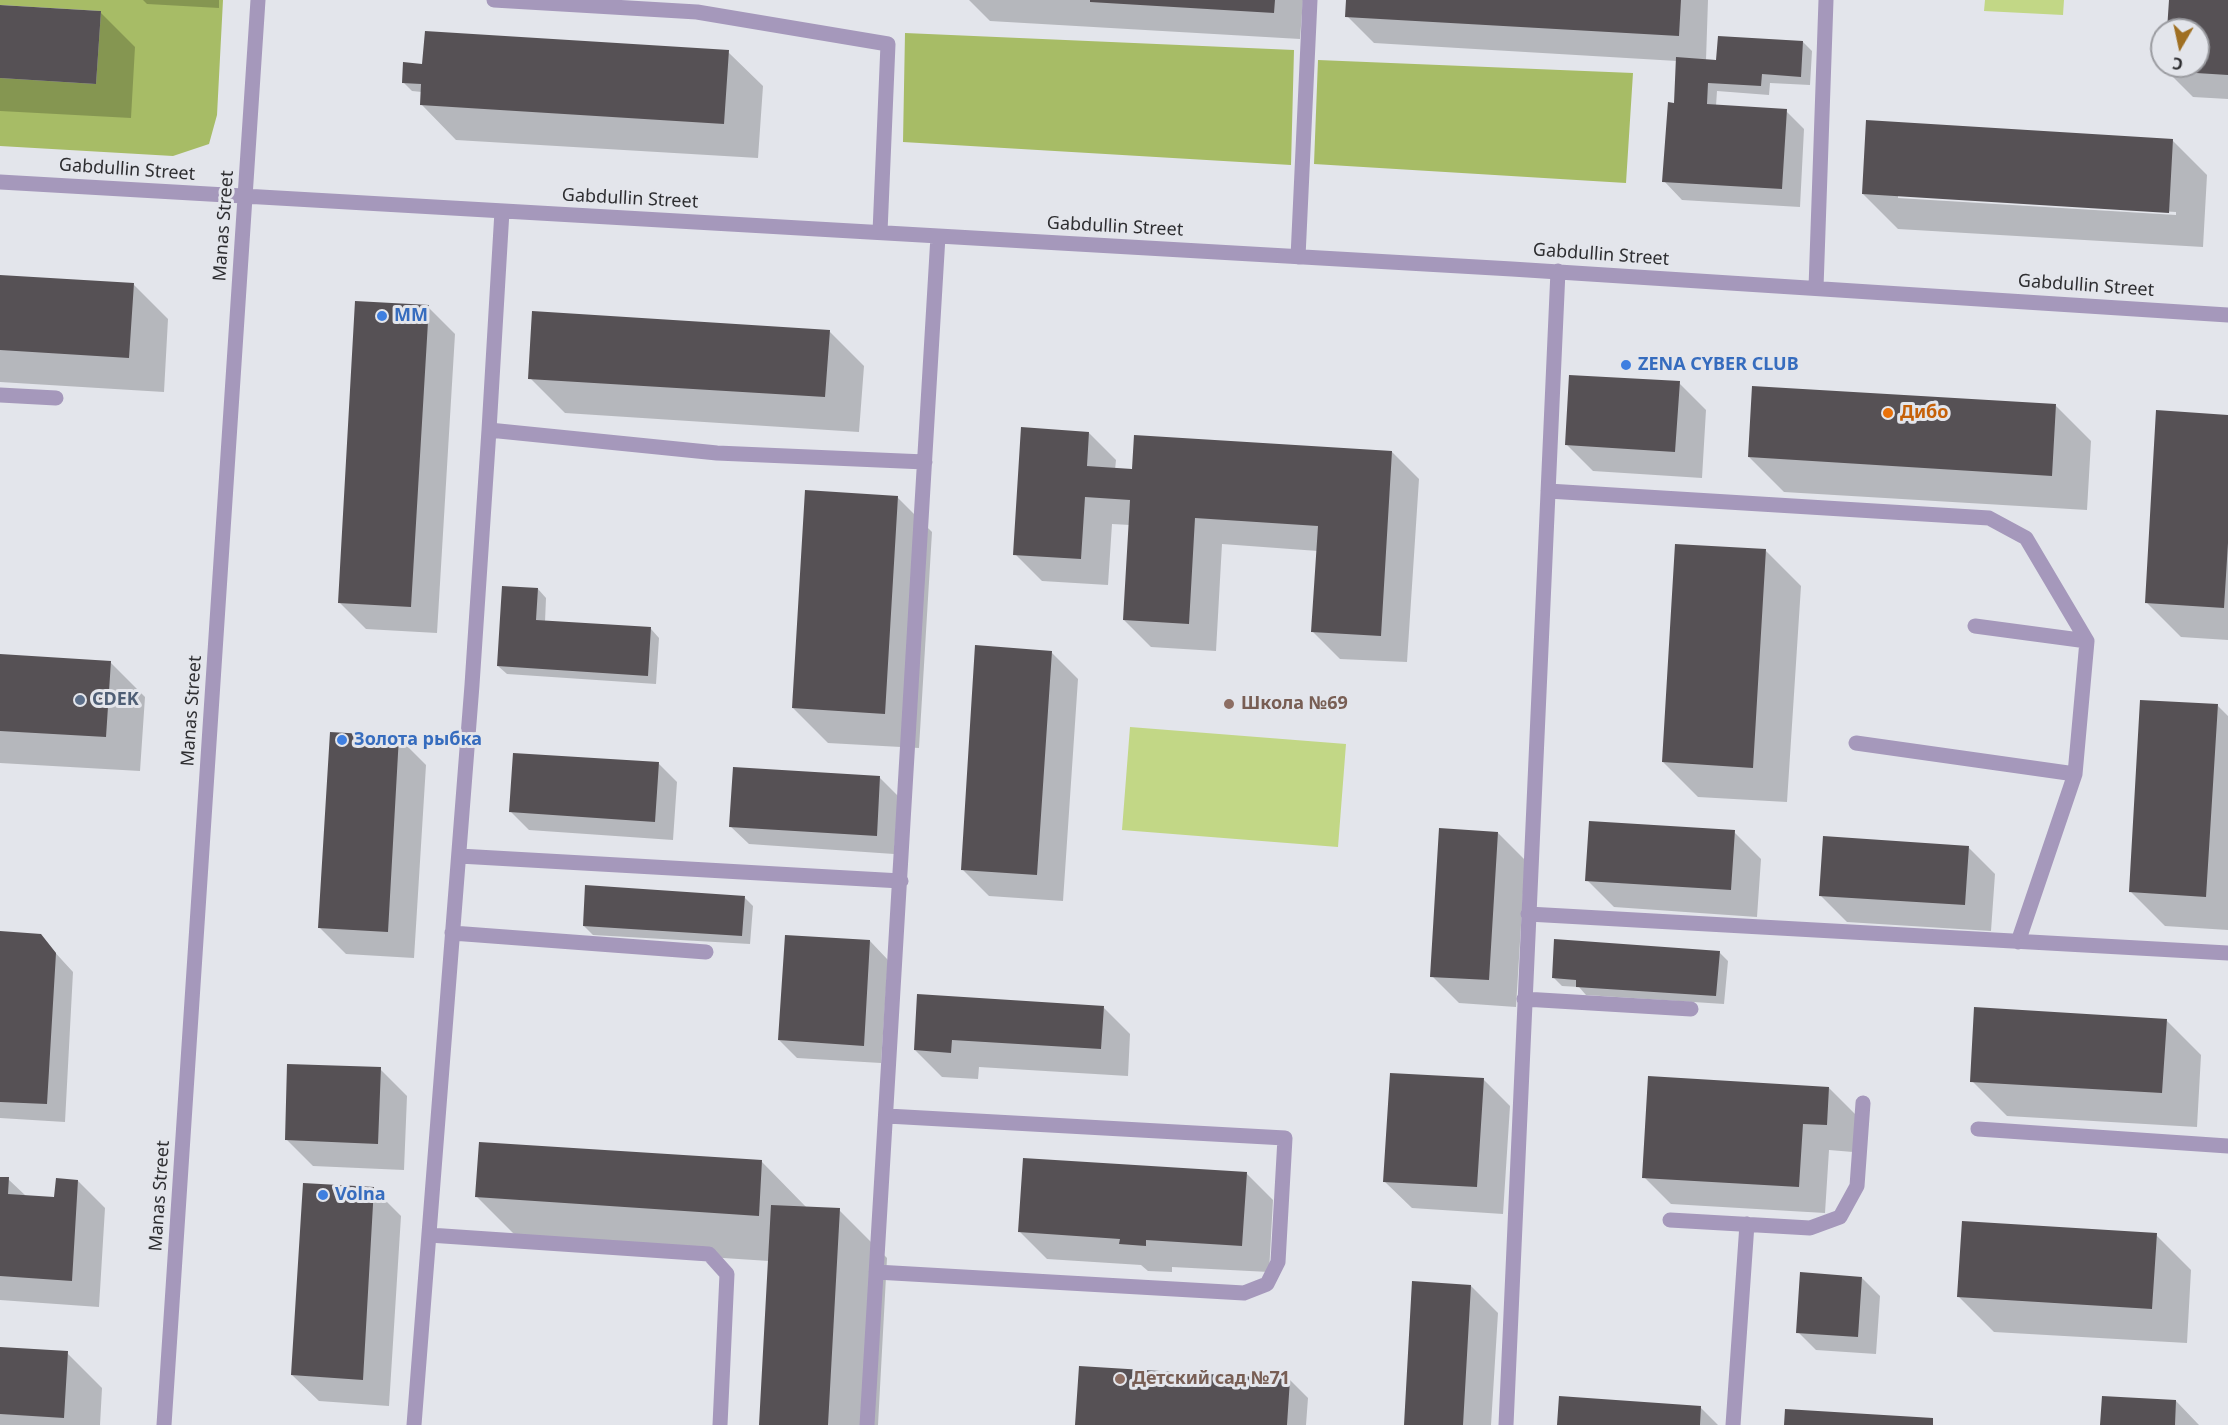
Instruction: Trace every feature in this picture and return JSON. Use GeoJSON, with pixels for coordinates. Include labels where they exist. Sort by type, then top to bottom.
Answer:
{"type":"FeatureCollection","features":[{"type":"Feature","properties":{"kind":"street","name":"Manas Street"},"geometry":{"type":"LineString","coordinates":[[164,1425],[258,0]]}},
{"type":"Feature","properties":{"kind":"street"},"geometry":{"type":"LineString","coordinates":[[494,0],[697,6],[888,44],[880,232]]}},
{"type":"Feature","properties":{"kind":"street"},"geometry":{"type":"LineString","coordinates":[[1298,256],[1310,0]]}},
{"type":"Feature","properties":{"kind":"street"},"geometry":{"type":"LineString","coordinates":[[1816,288],[1826,0]]}},
{"type":"Feature","properties":{"kind":"street","name":"Gabdullin Street"},"geometry":{"type":"LineString","coordinates":[[0,182],[1298,256],[2228,315]]}},
{"type":"Feature","properties":{"kind":"street"},"geometry":{"type":"LineString","coordinates":[[414,1425],[459,856],[502,211]]}},
{"type":"Feature","properties":{"kind":"street"},"geometry":{"type":"LineString","coordinates":[[867,1425],[938,236]]}},
{"type":"Feature","properties":{"kind":"street"},"geometry":{"type":"LineString","coordinates":[[1506,1425],[1558,272]]}},
{"type":"Feature","properties":{"kind":"street"},"geometry":{"type":"LineString","coordinates":[[0,395],[56,398]]}},
{"type":"Feature","properties":{"kind":"street"},"geometry":{"type":"LineString","coordinates":[[489,430],[717,453],[924,462]]}},
{"type":"Feature","properties":{"kind":"street"},"geometry":{"type":"LineString","coordinates":[[1548,491],[1989,518],[2026,538],[2087,641],[2076,774],[2018,942]]}},
{"type":"Feature","properties":{"kind":"street"},"geometry":{"type":"LineString","coordinates":[[1975,626],[2087,641]]}},
{"type":"Feature","properties":{"kind":"street"},"geometry":{"type":"LineString","coordinates":[[1856,743],[2076,774]]}},
{"type":"Feature","properties":{"kind":"street"},"geometry":{"type":"LineString","coordinates":[[459,856],[901,881]]}},
{"type":"Feature","properties":{"kind":"street"},"geometry":{"type":"LineString","coordinates":[[1528,914],[2228,953]]}},
{"type":"Feature","properties":{"kind":"street"},"geometry":{"type":"LineString","coordinates":[[453,933],[706,952]]}},
{"type":"Feature","properties":{"kind":"street"},"geometry":{"type":"LineString","coordinates":[[1524,999],[1691,1009]]}},
{"type":"Feature","properties":{"kind":"street"},"geometry":{"type":"LineString","coordinates":[[1670,1220],[1810,1228],[1839,1217],[1857,1186],[1863,1103]]}},
{"type":"Feature","properties":{"kind":"street"},"geometry":{"type":"LineString","coordinates":[[876,1272],[1244,1293],[1267,1284],[1278,1262],[1284,1138],[887,1116]]}},
{"type":"Feature","properties":{"kind":"street"},"geometry":{"type":"LineString","coordinates":[[1978,1129],[2228,1146]]}},
{"type":"Feature","properties":{"kind":"street"},"geometry":{"type":"LineString","coordinates":[[1733,1425],[1747,1224]]}},
{"type":"Feature","properties":{"kind":"street"},"geometry":{"type":"LineString","coordinates":[[429,1235],[709,1254],[727,1274],[720,1425]]}},
{"type":"Feature","properties":{"kind":"green space"},"geometry":{"type":"Polygon","coordinates":[[[0,0],[223,0],[217,115],[209,144],[173,156],[0,146],[0,78],[96,84],[101,11],[0,5],[0,0]]]}},
{"type":"Feature","properties":{"kind":"green space"},"geometry":{"type":"Polygon","coordinates":[[[1985,0],[2064,0],[2063,15],[1984,11],[1985,0]]]}},
{"type":"Feature","properties":{"kind":"green space"},"geometry":{"type":"Polygon","coordinates":[[[905,33],[1294,50],[1291,165],[903,142],[905,33]]]}},
{"type":"Feature","properties":{"kind":"green space"},"geometry":{"type":"Polygon","coordinates":[[[1318,60],[1633,73],[1626,183],[1314,164],[1318,60]]]}},
{"type":"Feature","properties":{"kind":"green space"},"geometry":{"type":"Polygon","coordinates":[[[1130,727],[1346,744],[1338,847],[1122,830],[1130,727]]]}},
{"type":"Feature","properties":{"kind":"building"},"geometry":{"type":"Polygon","coordinates":[[[1090,0],[1275,0],[1274,13],[1090,2],[1090,0]]]}},
{"type":"Feature","properties":{"kind":"building"},"geometry":{"type":"Polygon","coordinates":[[[1346,0],[1681,0],[1679,36],[1345,17],[1346,0]]]}},
{"type":"Feature","properties":{"kind":"building"},"geometry":{"type":"Polygon","coordinates":[[[2169,0],[2228,0],[2228,75],[2210,74],[2210,18],[2168,18],[2169,0]]]}},
{"type":"Feature","properties":{"kind":"building"},"geometry":{"type":"Polygon","coordinates":[[[0,5],[101,11],[96,84],[0,78],[0,5]]]}},
{"type":"Feature","properties":{"kind":"building"},"geometry":{"type":"Polygon","coordinates":[[[425,31],[729,50],[724,124],[420,105],[421,84],[402,83],[403,62],[422,64],[425,31]]]}},
{"type":"Feature","properties":{"kind":"building"},"geometry":{"type":"Polygon","coordinates":[[[1718,36],[1803,41],[1801,77],[1762,74],[1761,86],[1708,83],[1707,104],[1787,109],[1782,189],[1662,182],[1668,102],[1674,103],[1676,57],[1716,60],[1718,36]]]}},
{"type":"Feature","properties":{"kind":"building"},"geometry":{"type":"Polygon","coordinates":[[[1866,120],[2173,139],[2169,213],[1862,194],[1866,120]]]}},
{"type":"Feature","properties":{"kind":"building"},"geometry":{"type":"Polygon","coordinates":[[[0,275],[134,283],[129,358],[0,350],[0,275]]]}},
{"type":"Feature","properties":{"kind":"building"},"geometry":{"type":"Polygon","coordinates":[[[355,301],[429,305],[411,607],[338,603],[355,301]]]}},
{"type":"Feature","properties":{"kind":"building"},"geometry":{"type":"Polygon","coordinates":[[[532,311],[830,330],[825,397],[528,379],[532,311]]]}},
{"type":"Feature","properties":{"kind":"building"},"geometry":{"type":"Polygon","coordinates":[[[1569,375],[1680,381],[1675,452],[1565,445],[1569,375]]]}},
{"type":"Feature","properties":{"kind":"building"},"geometry":{"type":"Polygon","coordinates":[[[1752,386],[2056,404],[2052,476],[1748,457],[1752,386]]]}},
{"type":"Feature","properties":{"kind":"building"},"geometry":{"type":"Polygon","coordinates":[[[2156,410],[2228,415],[2228,543],[2224,608],[2145,603],[2156,410]]]}},
{"type":"Feature","properties":{"kind":"building"},"geometry":{"type":"Polygon","coordinates":[[[1021,427],[1089,432],[1087,466],[1132,469],[1134,435],[1392,451],[1381,636],[1311,632],[1318,526],[1195,518],[1189,624],[1123,620],[1130,500],[1085,497],[1081,559],[1013,555],[1021,427]]]}},
{"type":"Feature","properties":{"kind":"building"},"geometry":{"type":"Polygon","coordinates":[[[805,490],[898,496],[885,714],[792,708],[805,490]]]}},
{"type":"Feature","properties":{"kind":"building"},"geometry":{"type":"Polygon","coordinates":[[[1675,544],[1766,549],[1753,768],[1662,762],[1675,544]]]}},
{"type":"Feature","properties":{"kind":"building"},"geometry":{"type":"Polygon","coordinates":[[[502,586],[538,588],[536,620],[651,627],[648,676],[497,666],[502,586]]]}},
{"type":"Feature","properties":{"kind":"building"},"geometry":{"type":"Polygon","coordinates":[[[975,645],[1052,651],[1037,875],[961,870],[975,645]]]}},
{"type":"Feature","properties":{"kind":"building"},"geometry":{"type":"Polygon","coordinates":[[[0,654],[111,661],[106,737],[0,731],[0,654]]]}},
{"type":"Feature","properties":{"kind":"building"},"geometry":{"type":"Polygon","coordinates":[[[2140,700],[2218,704],[2206,897],[2129,892],[2140,700]]]}},
{"type":"Feature","properties":{"kind":"building"},"geometry":{"type":"Polygon","coordinates":[[[330,732],[399,736],[388,932],[318,928],[330,732]]]}},
{"type":"Feature","properties":{"kind":"building"},"geometry":{"type":"Polygon","coordinates":[[[513,753],[659,762],[655,822],[509,812],[513,753]]]}},
{"type":"Feature","properties":{"kind":"building"},"geometry":{"type":"Polygon","coordinates":[[[733,767],[880,776],[877,836],[729,827],[733,767]]]}},
{"type":"Feature","properties":{"kind":"building"},"geometry":{"type":"Polygon","coordinates":[[[1589,821],[1735,830],[1731,890],[1585,881],[1589,821]]]}},
{"type":"Feature","properties":{"kind":"building"},"geometry":{"type":"Polygon","coordinates":[[[1439,828],[1498,832],[1489,980],[1430,977],[1439,828]]]}},
{"type":"Feature","properties":{"kind":"building"},"geometry":{"type":"Polygon","coordinates":[[[1823,836],[1969,846],[1965,905],[1819,896],[1823,836]]]}},
{"type":"Feature","properties":{"kind":"building"},"geometry":{"type":"Polygon","coordinates":[[[585,885],[745,896],[742,936],[583,926],[585,885]]]}},
{"type":"Feature","properties":{"kind":"building"},"geometry":{"type":"Polygon","coordinates":[[[0,931],[41,934],[56,953],[47,1104],[0,1102],[0,931]]]}},
{"type":"Feature","properties":{"kind":"building"},"geometry":{"type":"Polygon","coordinates":[[[785,935],[870,940],[864,1046],[778,1040],[785,935]]]}},
{"type":"Feature","properties":{"kind":"building"},"geometry":{"type":"Polygon","coordinates":[[[1554,939],[1720,951],[1716,996],[1576,987],[1576,980],[1552,978],[1554,939]]]}},
{"type":"Feature","properties":{"kind":"building"},"geometry":{"type":"Polygon","coordinates":[[[917,994],[1104,1006],[1101,1049],[952,1040],[951,1053],[914,1050],[917,994]]]}},
{"type":"Feature","properties":{"kind":"building"},"geometry":{"type":"Polygon","coordinates":[[[1974,1007],[2167,1019],[2162,1093],[1970,1082],[1974,1007]]]}},
{"type":"Feature","properties":{"kind":"building"},"geometry":{"type":"Polygon","coordinates":[[[287,1064],[381,1067],[378,1144],[285,1140],[287,1064]]]}},
{"type":"Feature","properties":{"kind":"building"},"geometry":{"type":"Polygon","coordinates":[[[1390,1073],[1484,1078],[1477,1187],[1383,1182],[1390,1073]]]}},
{"type":"Feature","properties":{"kind":"building"},"geometry":{"type":"Polygon","coordinates":[[[1648,1076],[1829,1087],[1827,1125],[1803,1124],[1799,1187],[1642,1178],[1648,1076]]]}},
{"type":"Feature","properties":{"kind":"building"},"geometry":{"type":"Polygon","coordinates":[[[479,1142],[762,1160],[759,1216],[475,1197],[479,1142]]]}},
{"type":"Feature","properties":{"kind":"building"},"geometry":{"type":"Polygon","coordinates":[[[1023,1158],[1247,1172],[1242,1246],[1146,1240],[1146,1246],[1119,1244],[1120,1239],[1018,1232],[1023,1158]]]}},
{"type":"Feature","properties":{"kind":"building"},"geometry":{"type":"Polygon","coordinates":[[[0,1177],[9,1177],[8,1194],[54,1197],[56,1178],[78,1180],[72,1281],[0,1276],[0,1177]]]}},
{"type":"Feature","properties":{"kind":"building"},"geometry":{"type":"Polygon","coordinates":[[[303,1183],[374,1187],[363,1380],[291,1375],[303,1183]]]}},
{"type":"Feature","properties":{"kind":"building"},"geometry":{"type":"Polygon","coordinates":[[[771,1205],[840,1208],[828,1425],[759,1425],[771,1205]]]}},
{"type":"Feature","properties":{"kind":"building"},"geometry":{"type":"Polygon","coordinates":[[[1962,1221],[2157,1233],[2152,1309],[1957,1297],[1962,1221]]]}},
{"type":"Feature","properties":{"kind":"building"},"geometry":{"type":"Polygon","coordinates":[[[1800,1272],[1862,1277],[1858,1337],[1796,1333],[1800,1272]]]}},
{"type":"Feature","properties":{"kind":"building"},"geometry":{"type":"Polygon","coordinates":[[[1412,1281],[1471,1285],[1463,1425],[1404,1425],[1412,1281]]]}},
{"type":"Feature","properties":{"kind":"building"},"geometry":{"type":"Polygon","coordinates":[[[0,1347],[68,1351],[64,1418],[0,1414],[0,1347]]]}},
{"type":"Feature","properties":{"kind":"building"},"geometry":{"type":"Polygon","coordinates":[[[1079,1366],[1290,1379],[1287,1425],[1075,1425],[1079,1366]]]}},
{"type":"Feature","properties":{"kind":"building"},"geometry":{"type":"Polygon","coordinates":[[[1559,1396],[1701,1406],[1700,1425],[1557,1425],[1559,1396]]]}},
{"type":"Feature","properties":{"kind":"building"},"geometry":{"type":"Polygon","coordinates":[[[2102,1396],[2176,1400],[2175,1425],[2100,1425],[2102,1396]]]}},
{"type":"Feature","properties":{"kind":"building"},"geometry":{"type":"Polygon","coordinates":[[[1785,1409],[1933,1418],[1933,1425],[1784,1425],[1785,1409]]]}},
{"type":"Feature","properties":{"kind":"place","name":"MM"},"geometry":{"type":"Point","coordinates":[382,316]}},
{"type":"Feature","properties":{"kind":"place","name":"ZENA CYBER CLUB"},"geometry":{"type":"Point","coordinates":[1626,365]}},
{"type":"Feature","properties":{"kind":"place","name":"Дибо"},"geometry":{"type":"Point","coordinates":[1888,413]}},
{"type":"Feature","properties":{"kind":"place","name":"CDEK"},"geometry":{"type":"Point","coordinates":[80,700]}},
{"type":"Feature","properties":{"kind":"place","name":"Школа №69"},"geometry":{"type":"Point","coordinates":[1229,704]}},
{"type":"Feature","properties":{"kind":"place","name":"Золота рыбка"},"geometry":{"type":"Point","coordinates":[342,740]}},
{"type":"Feature","properties":{"kind":"place","name":"Volna"},"geometry":{"type":"Point","coordinates":[323,1195]}},
{"type":"Feature","properties":{"kind":"place","name":"Детский сад №71"},"geometry":{"type":"Point","coordinates":[1120,1379]}}]}
